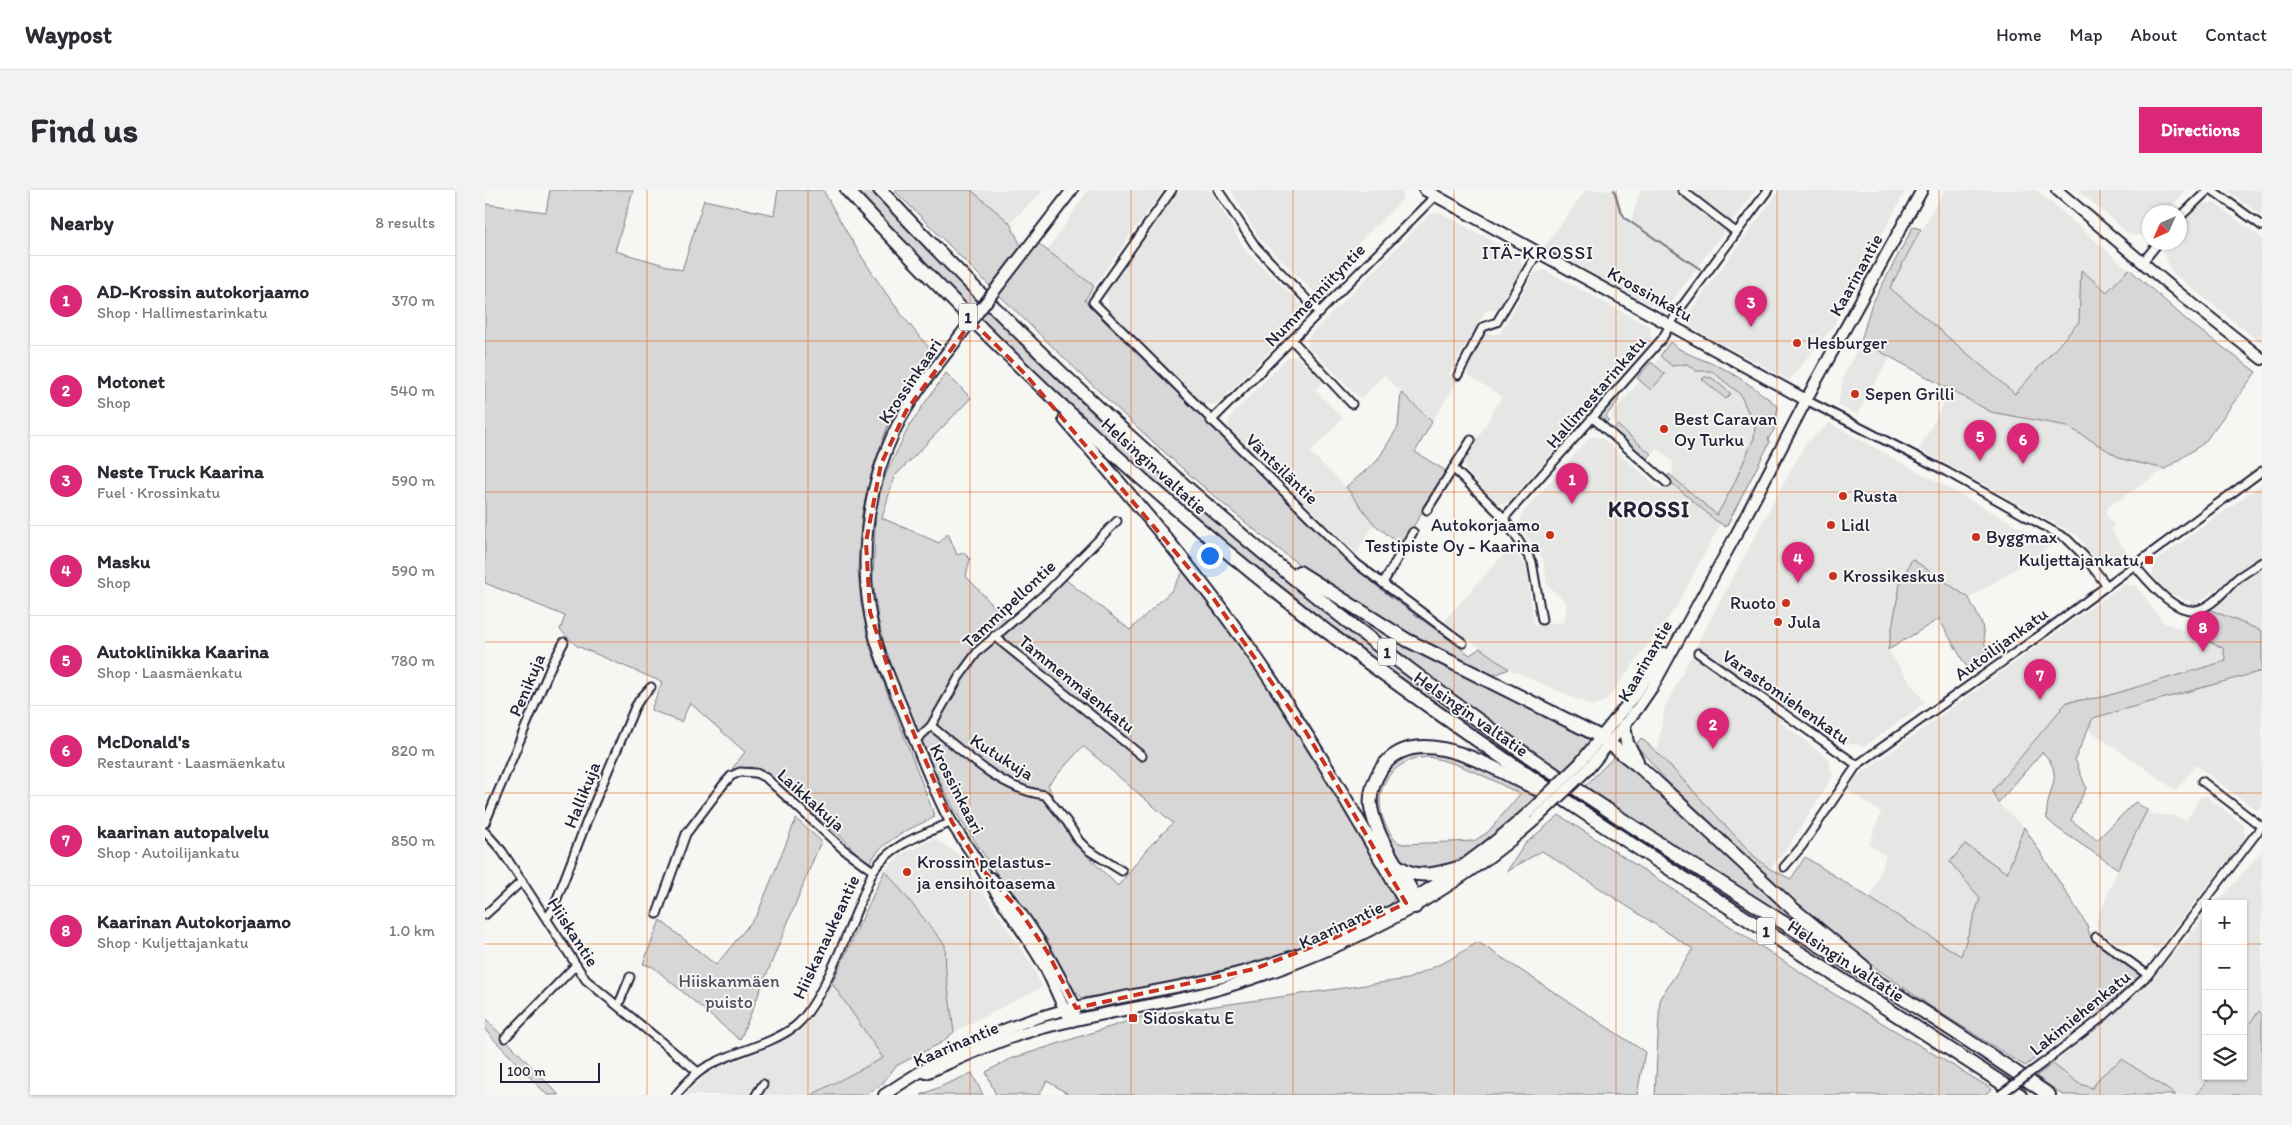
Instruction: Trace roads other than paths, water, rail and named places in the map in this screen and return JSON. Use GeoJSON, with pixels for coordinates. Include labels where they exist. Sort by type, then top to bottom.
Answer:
{"type":"FeatureCollection","features":[{"type":"Feature","properties":{"kind":"highway","name":"Helsingin valtatie"},"geometry":{"type":"LineString","coordinates":[[847,190],[937,285],[1026,374],[1190,522],[1295,606],[1421,700],[1575,808],[2020,1095]]}},
{"type":"Feature","properties":{"kind":"highway","name":"Helsingin valtatie"},"geometry":{"type":"LineString","coordinates":[[880,190],[972,286],[1057,369],[1249,540],[1378,645],[1515,747],[1655,842],[2049,1095]]}},
{"type":"Feature","properties":{"kind":"highway"},"geometry":{"type":"LineString","coordinates":[[1026,374],[1137,502],[1245,641],[1306,732],[1412,902]]}},
{"type":"Feature","properties":{"kind":"highway"},"geometry":{"type":"LineString","coordinates":[[1249,540],[1367,617],[1407,640],[1605,740],[1641,768],[1792,908],[1898,997]]}},
{"type":"Feature","properties":{"kind":"highway"},"geometry":{"type":"LineString","coordinates":[[1624,726],[1627,743],[1641,768]]}},
{"type":"Feature","properties":{"kind":"highway"},"geometry":{"type":"LineString","coordinates":[[1412,902],[1398,866],[1375,823],[1370,794],[1383,767],[1403,751],[1420,747],[1438,747],[1468,756],[1575,808]]}},
{"type":"Feature","properties":{"kind":"highway"},"geometry":{"type":"LineString","coordinates":[[1398,866],[1407,873],[1424,875],[1458,868]]}},
{"type":"Feature","properties":{"kind":"main road","name":"Krossinkaari"},"geometry":{"type":"LineString","coordinates":[[1072,190],[918,392],[897,426],[881,464],[868,520],[866,566],[874,632],[915,740],[952,822],[983,870],[994,891],[1049,973],[1064,1010],[1073,1021]]}},
{"type":"Feature","properties":{"kind":"main road","name":"Krossinkatu"},"geometry":{"type":"LineString","coordinates":[[1425,190],[1437,193],[1538,252],[1806,400]]}},
{"type":"Feature","properties":{"kind":"main road","name":"Kaarinantie"},"geometry":{"type":"LineString","coordinates":[[1605,740],[1624,726],[1653,686],[1737,533],[1806,400],[1922,190]]}},
{"type":"Feature","properties":{"kind":"main road"},"geometry":{"type":"LineString","coordinates":[[2057,190],[2142,263],[2262,359]]}},
{"type":"Feature","properties":{"kind":"main road","name":"Kaarinantie"},"geometry":{"type":"LineString","coordinates":[[887,1093],[1010,1038],[1033,1030],[1189,997],[1289,966],[1350,942],[1412,902],[1490,857],[1584,766],[1605,740],[1691,614]]}},
{"type":"Feature","properties":{"kind":"main road","name":"Kaarinantie"},"geometry":{"type":"LineString","coordinates":[[887,1093],[923,1069],[966,1046],[1003,1030],[1064,1010],[1187,985],[1254,969],[1330,940],[1412,902],[1531,817]]}},
{"type":"Feature","properties":{"kind":"main road","name":"Krossinkaari"},"geometry":{"type":"LineString","coordinates":[[983,870],[1020,911],[1042,944],[1076,1008]]}},
{"type":"Feature","properties":{"kind":"main road"},"geometry":{"type":"LineString","coordinates":[[1073,1021],[1076,1008]]}},
{"type":"Feature","properties":{"kind":"street","name":"Väntsiläntie"},"geometry":{"type":"LineString","coordinates":[[1172,190],[1093,302],[1357,564],[1463,643]]}},
{"type":"Feature","properties":{"kind":"street"},"geometry":{"type":"LineString","coordinates":[[1217,190],[1256,247],[1320,313]]}},
{"type":"Feature","properties":{"kind":"street"},"geometry":{"type":"LineString","coordinates":[[1682,190],[1736,232]]}},
{"type":"Feature","properties":{"kind":"street","name":"Hallimestarinkatu"},"geometry":{"type":"LineString","coordinates":[[1504,518],[1662,339],[1736,232],[1768,190]]}},
{"type":"Feature","properties":{"kind":"street"},"geometry":{"type":"LineString","coordinates":[[2187,210],[2208,190]]}},
{"type":"Feature","properties":{"kind":"street"},"geometry":{"type":"LineString","coordinates":[[2212,190],[2262,226]]}},
{"type":"Feature","properties":{"kind":"street","name":"Nummenniityntie"},"geometry":{"type":"LineString","coordinates":[[1211,421],[1293,341],[1437,193]]}},
{"type":"Feature","properties":{"kind":"street"},"geometry":{"type":"LineString","coordinates":[[2142,263],[2153,250]]}},
{"type":"Feature","properties":{"kind":"street"},"geometry":{"type":"LineString","coordinates":[[1458,375],[1481,330],[1483,327],[1497,322],[1538,252]]}},
{"type":"Feature","properties":{"kind":"street"},"geometry":{"type":"LineString","coordinates":[[1293,341],[1352,404]]}},
{"type":"Feature","properties":{"kind":"street"},"geometry":{"type":"LineString","coordinates":[[1806,400],[1947,472],[2067,539],[2107,586]]}},
{"type":"Feature","properties":{"kind":"street"},"geometry":{"type":"LineString","coordinates":[[1593,418],[1667,483]]}},
{"type":"Feature","properties":{"kind":"street"},"geometry":{"type":"LineString","coordinates":[[1427,510],[1471,440]]}},
{"type":"Feature","properties":{"kind":"street"},"geometry":{"type":"LineString","coordinates":[[1453,468],[1504,518],[1532,562],[1542,620]]}},
{"type":"Feature","properties":{"kind":"street","name":"Autoilijankatu"},"geometry":{"type":"LineString","coordinates":[[1784,867],[1802,846],[1857,765],[2135,566],[2262,471]]}},
{"type":"Feature","properties":{"kind":"street","name":"Tammipellontie"},"geometry":{"type":"LineString","coordinates":[[915,740],[931,726],[963,670],[994,636],[1047,592],[1117,521]]}},
{"type":"Feature","properties":{"kind":"street"},"geometry":{"type":"LineString","coordinates":[[1383,583],[1413,532]]}},
{"type":"Feature","properties":{"kind":"street"},"geometry":{"type":"LineString","coordinates":[[2135,566],[2161,595],[2185,609],[2195,610],[2207,606],[2239,578],[2262,562]]}},
{"type":"Feature","properties":{"kind":"street","name":"Tammenmäenkatu"},"geometry":{"type":"LineString","coordinates":[[994,636],[1142,756]]}},
{"type":"Feature","properties":{"kind":"street","name":"Penikuja"},"geometry":{"type":"LineString","coordinates":[[485,824],[563,642]]}},
{"type":"Feature","properties":{"kind":"street","name":"Varastomiehenkatu"},"geometry":{"type":"LineString","coordinates":[[1698,653],[1857,765]]}},
{"type":"Feature","properties":{"kind":"street","name":"Hallikuja"},"geometry":{"type":"LineString","coordinates":[[547,918],[553,909],[588,818],[635,707],[639,699],[651,687]]}},
{"type":"Feature","properties":{"kind":"street","name":"Kutukuja"},"geometry":{"type":"LineString","coordinates":[[931,726],[994,774],[1029,793],[1045,795],[1067,822],[1079,841],[1088,850],[1122,871]]}},
{"type":"Feature","properties":{"kind":"street","name":"Laikkakuja"},"geometry":{"type":"LineString","coordinates":[[657,914],[689,829],[727,780],[740,772],[756,773],[766,778],[843,849],[873,871]]}},
{"type":"Feature","properties":{"kind":"street"},"geometry":{"type":"LineString","coordinates":[[2202,781],[2262,827]]}},
{"type":"Feature","properties":{"kind":"street","name":"Hiiskanaukeantie"},"geometry":{"type":"LineString","coordinates":[[676,1095],[698,1072],[721,1060],[774,1040],[804,1018],[827,978],[873,871],[893,848],[952,822]]}},
{"type":"Feature","properties":{"kind":"street","name":"Lakimiehenkatu"},"geometry":{"type":"LineString","coordinates":[[2000,1095],[2110,1011],[2148,975],[2262,827]]}},
{"type":"Feature","properties":{"kind":"street","name":"Hiiskantie"},"geometry":{"type":"LineString","coordinates":[[485,832],[522,881],[576,965],[592,986],[698,1072]]}},
{"type":"Feature","properties":{"kind":"street"},"geometry":{"type":"LineString","coordinates":[[485,915],[522,881]]}},
{"type":"Feature","properties":{"kind":"street"},"geometry":{"type":"LineString","coordinates":[[2095,937],[2148,975]]}},
{"type":"Feature","properties":{"kind":"street"},"geometry":{"type":"LineString","coordinates":[[505,1038],[576,965]]}},
{"type":"Feature","properties":{"kind":"street"},"geometry":{"type":"LineString","coordinates":[[618,1006],[630,977]]}},
{"type":"Feature","properties":{"kind":"street"},"geometry":{"type":"LineString","coordinates":[[756,1095],[763,1084]]}},
{"type":"Feature","properties":{"kind":"waterway"},"geometry":{"type":"LineString","coordinates":[[1614,190],[1620,210],[1626,219],[1700,269]]}},
{"type":"Feature","properties":{"kind":"place","name":"Neste Truck Kaarina"},"geometry":{"type":"Point","coordinates":[1751,327]}},
{"type":"Feature","properties":{"kind":"place","name":"Hesburger"},"geometry":{"type":"Point","coordinates":[1797,343]}},
{"type":"Feature","properties":{"kind":"place","name":"Sepen Grilli"},"geometry":{"type":"Point","coordinates":[1855,394]}},
{"type":"Feature","properties":{"kind":"place","name":"Best Caravan Oy Turku"},"geometry":{"type":"Point","coordinates":[1664,429]}},
{"type":"Feature","properties":{"kind":"place","name":"Autoklinikka Kaarina"},"geometry":{"type":"Point","coordinates":[1980,461]}},
{"type":"Feature","properties":{"kind":"place","name":"McDonald's"},"geometry":{"type":"Point","coordinates":[2023,464]}},
{"type":"Feature","properties":{"kind":"place","name":"Rusta"},"geometry":{"type":"Point","coordinates":[1843,496]}},
{"type":"Feature","properties":{"kind":"place","name":"AD-Krossin autokorjaamo"},"geometry":{"type":"Point","coordinates":[1572,504]}},
{"type":"Feature","properties":{"kind":"place","name":"Lidl"},"geometry":{"type":"Point","coordinates":[1831,525]}},
{"type":"Feature","properties":{"kind":"place","name":"Autokorjaamo Testipiste Oy - Kaarina"},"geometry":{"type":"Point","coordinates":[1550,535]}},
{"type":"Feature","properties":{"kind":"place","name":"Byggmax"},"geometry":{"type":"Point","coordinates":[1976,537]}},
{"type":"Feature","properties":{"kind":"place","name":"Kuljettajankatu"},"geometry":{"type":"Point","coordinates":[2149,560]}},
{"type":"Feature","properties":{"kind":"place","name":"Krossikeskus"},"geometry":{"type":"Point","coordinates":[1833,576]}},
{"type":"Feature","properties":{"kind":"place","name":"Masku"},"geometry":{"type":"Point","coordinates":[1798,583]}},
{"type":"Feature","properties":{"kind":"place","name":"Ruoto"},"geometry":{"type":"Point","coordinates":[1786,603]}},
{"type":"Feature","properties":{"kind":"place","name":"Jula"},"geometry":{"type":"Point","coordinates":[1778,622]}},
{"type":"Feature","properties":{"kind":"place","name":"Kaarinan Autokorjaamo"},"geometry":{"type":"Point","coordinates":[2203,652]}},
{"type":"Feature","properties":{"kind":"place","name":"kaarinan autopalvelu"},"geometry":{"type":"Point","coordinates":[2040,700]}},
{"type":"Feature","properties":{"kind":"place","name":"Motonet"},"geometry":{"type":"Point","coordinates":[1713,749]}},
{"type":"Feature","properties":{"kind":"place","name":"Krossin pelastus- ja ensihoitoasema"},"geometry":{"type":"Point","coordinates":[907,872]}},
{"type":"Feature","properties":{"kind":"place","name":"Sidoskatu E"},"geometry":{"type":"Point","coordinates":[1133,1018]}},
{"type":"Feature","properties":{"kind":"district","name":"ITÄ-KROSSI"},"geometry":{"type":"Point","coordinates":[1538,252]}},
{"type":"Feature","properties":{"kind":"district","name":"KROSSI"},"geometry":{"type":"Point","coordinates":[1649,509]}},
{"type":"Feature","properties":{"kind":"park label","name":"Hiiskanmäen puisto"},"geometry":{"type":"Point","coordinates":[729,991]}}]}
